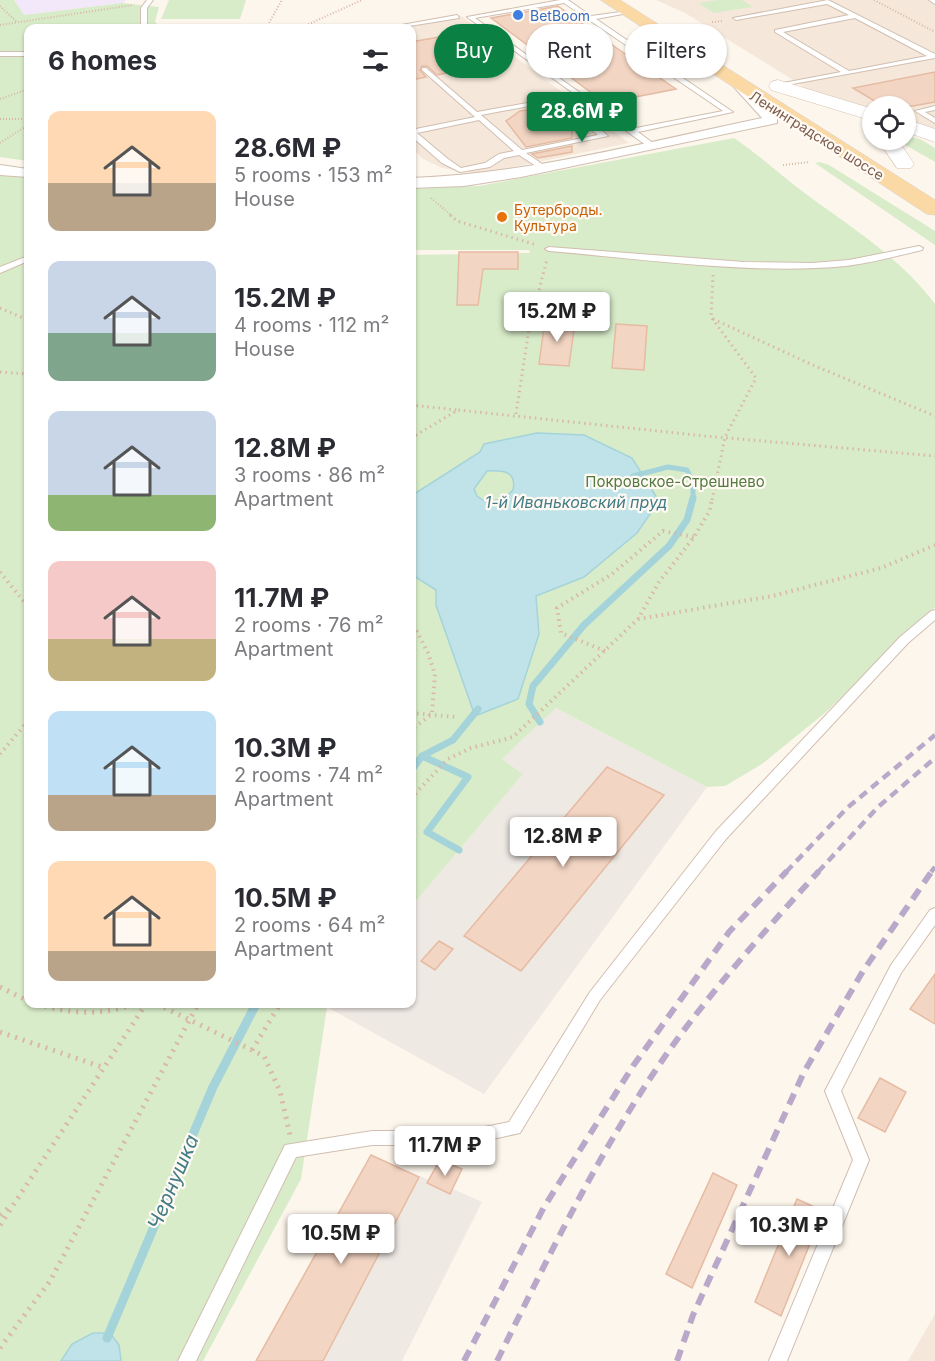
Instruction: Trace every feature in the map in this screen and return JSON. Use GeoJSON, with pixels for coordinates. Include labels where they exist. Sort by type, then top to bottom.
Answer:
{"type":"FeatureCollection","features":[{"type":"Feature","properties":{"kind":"main road","name":"Ленинградское шоссе"},"geometry":{"type":"LineString","coordinates":[[609,0],[633,6],[671,24]]}},
{"type":"Feature","properties":{"kind":"main road","name":"Ленинградское шоссе"},"geometry":{"type":"LineString","coordinates":[[633,6],[741,87],[935,209]]}},
{"type":"Feature","properties":{"kind":"main road","name":"Ленинградское шоссе"},"geometry":{"type":"LineString","coordinates":[[759,74],[846,128]]}},
{"type":"Feature","properties":{"kind":"main road","name":"Ленинградское шоссе"},"geometry":{"type":"LineString","coordinates":[[882,150],[912,168]]}},
{"type":"Feature","properties":{"kind":"street"},"geometry":{"type":"LineString","coordinates":[[778,86],[862,112]]}},
{"type":"Feature","properties":{"kind":"street"},"geometry":{"type":"LineString","coordinates":[[417,183],[462,175],[542,168],[714,134],[772,120],[741,87]]}},
{"type":"Feature","properties":{"kind":"street"},"geometry":{"type":"LineString","coordinates":[[916,129],[935,136]]}},
{"type":"Feature","properties":{"kind":"street"},"geometry":{"type":"LineString","coordinates":[[916,134],[935,136]]}},
{"type":"Feature","properties":{"kind":"street"},"geometry":{"type":"LineString","coordinates":[[890,150],[912,168]]}},
{"type":"Feature","properties":{"kind":"street"},"geometry":{"type":"LineString","coordinates":[[0,170],[24,173]]}},
{"type":"Feature","properties":{"kind":"lane"},"geometry":{"type":"LineString","coordinates":[[144,24],[144,8],[149,1]]}},
{"type":"Feature","properties":{"kind":"lane"},"geometry":{"type":"LineString","coordinates":[[633,131],[729,112],[564,1],[470,17],[653,146]]}},
{"type":"Feature","properties":{"kind":"lane"},"geometry":{"type":"LineString","coordinates":[[736,18],[828,2],[934,56]]}},
{"type":"Feature","properties":{"kind":"lane"},"geometry":{"type":"LineString","coordinates":[[505,5],[512,10]]}},
{"type":"Feature","properties":{"kind":"lane"},"geometry":{"type":"LineString","coordinates":[[590,18],[633,6]]}},
{"type":"Feature","properties":{"kind":"lane"},"geometry":{"type":"LineString","coordinates":[[848,73],[777,31],[856,16]]}},
{"type":"Feature","properties":{"kind":"lane"},"geometry":{"type":"LineString","coordinates":[[413,24],[458,17]]}},
{"type":"Feature","properties":{"kind":"lane"},"geometry":{"type":"LineString","coordinates":[[0,54],[24,54]]}},
{"type":"Feature","properties":{"kind":"lane"},"geometry":{"type":"LineString","coordinates":[[778,86],[934,56]]}},
{"type":"Feature","properties":{"kind":"lane"},"geometry":{"type":"LineString","coordinates":[[920,59],[935,67]]}},
{"type":"Feature","properties":{"kind":"lane"},"geometry":{"type":"LineString","coordinates":[[424,69],[520,152],[542,168]]}},
{"type":"Feature","properties":{"kind":"lane"},"geometry":{"type":"LineString","coordinates":[[416,131],[580,94]]}},
{"type":"Feature","properties":{"kind":"lane"},"geometry":{"type":"LineString","coordinates":[[416,136],[462,175],[502,156],[604,136],[585,121],[585,115],[563,98]]}},
{"type":"Feature","properties":{"kind":"lane"},"geometry":{"type":"LineString","coordinates":[[935,108],[919,111],[935,121]]}},
{"type":"Feature","properties":{"kind":"lane"},"geometry":{"type":"LineString","coordinates":[[702,109],[711,115]]}},
{"type":"Feature","properties":{"kind":"lane"},"geometry":{"type":"LineString","coordinates":[[694,119],[714,134]]}},
{"type":"Feature","properties":{"kind":"lane"},"geometry":{"type":"LineString","coordinates":[[549,249],[713,263],[812,266],[849,263],[919,248]]}},
{"type":"Feature","properties":{"kind":"lane"},"geometry":{"type":"LineString","coordinates":[[0,270],[24,260]]}},
{"type":"Feature","properties":{"kind":"lane"},"geometry":{"type":"LineString","coordinates":[[187,1361],[291,1150],[372,1138],[465,1138],[514,1128],[595,996],[721,834],[904,640],[935,614]]}},
{"type":"Feature","properties":{"kind":"lane"},"geometry":{"type":"LineString","coordinates":[[778,1361],[861,1160],[833,1091],[896,969],[935,914]]}},
{"type":"Feature","properties":{"kind":"path"},"geometry":{"type":"LineString","coordinates":[[268,24],[282,0]]}},
{"type":"Feature","properties":{"kind":"path"},"geometry":{"type":"LineString","coordinates":[[309,24],[362,0]]}},
{"type":"Feature","properties":{"kind":"path"},"geometry":{"type":"LineString","coordinates":[[874,0],[935,32]]}},
{"type":"Feature","properties":{"kind":"path"},"geometry":{"type":"LineString","coordinates":[[0,25],[149,1]]}},
{"type":"Feature","properties":{"kind":"path"},"geometry":{"type":"LineString","coordinates":[[0,6],[17,22]]}},
{"type":"Feature","properties":{"kind":"path"},"geometry":{"type":"LineString","coordinates":[[0,97],[24,90]]}},
{"type":"Feature","properties":{"kind":"path"},"geometry":{"type":"LineString","coordinates":[[0,119],[24,119]]}},
{"type":"Feature","properties":{"kind":"path"},"geometry":{"type":"LineString","coordinates":[[0,143],[24,128]]}},
{"type":"Feature","properties":{"kind":"path"},"geometry":{"type":"LineString","coordinates":[[783,165],[810,162]]}},
{"type":"Feature","properties":{"kind":"path"},"geometry":{"type":"LineString","coordinates":[[417,183],[423,193],[457,221],[549,249],[529,329],[516,414]]}},
{"type":"Feature","properties":{"kind":"path"},"geometry":{"type":"LineString","coordinates":[[416,793],[448,759],[471,748],[513,737],[605,651],[638,619],[664,574],[694,537],[710,510],[725,437],[756,378],[711,317],[713,263]]}},
{"type":"Feature","properties":{"kind":"path"},"geometry":{"type":"LineString","coordinates":[[0,308],[24,318]]}},
{"type":"Feature","properties":{"kind":"path"},"geometry":{"type":"LineString","coordinates":[[711,317],[815,366],[935,416]]}},
{"type":"Feature","properties":{"kind":"path"},"geometry":{"type":"LineString","coordinates":[[0,372],[24,374]]}},
{"type":"Feature","properties":{"kind":"path"},"geometry":{"type":"LineString","coordinates":[[416,406],[935,456]]}},
{"type":"Feature","properties":{"kind":"path"},"geometry":{"type":"LineString","coordinates":[[416,435],[458,410]]}},
{"type":"Feature","properties":{"kind":"path"},"geometry":{"type":"LineString","coordinates":[[605,651],[561,633],[557,608],[612,574],[663,531],[694,537]]}},
{"type":"Feature","properties":{"kind":"path"},"geometry":{"type":"LineString","coordinates":[[638,619],[772,596],[881,568],[935,545]]}},
{"type":"Feature","properties":{"kind":"path"},"geometry":{"type":"LineString","coordinates":[[0,572],[24,605]]}},
{"type":"Feature","properties":{"kind":"path"},"geometry":{"type":"LineString","coordinates":[[416,629],[428,652],[435,674],[432,714],[416,726]]}},
{"type":"Feature","properties":{"kind":"path"},"geometry":{"type":"LineString","coordinates":[[416,713],[456,717]]}},
{"type":"Feature","properties":{"kind":"path"},"geometry":{"type":"LineString","coordinates":[[0,754],[24,726]]}},
{"type":"Feature","properties":{"kind":"path"},"geometry":{"type":"LineString","coordinates":[[0,987],[24,999]]}},
{"type":"Feature","properties":{"kind":"path"},"geometry":{"type":"LineString","coordinates":[[50,1008],[64,1012],[101,1014],[124,1008]]}},
{"type":"Feature","properties":{"kind":"path"},"geometry":{"type":"LineString","coordinates":[[0,1225],[102,1067],[143,1008]]}},
{"type":"Feature","properties":{"kind":"path"},"geometry":{"type":"LineString","coordinates":[[164,1008],[264,1056],[280,1091],[288,1118],[291,1150]]}},
{"type":"Feature","properties":{"kind":"path"},"geometry":{"type":"LineString","coordinates":[[0,1348],[50,1281],[195,1008]]}},
{"type":"Feature","properties":{"kind":"path"},"geometry":{"type":"LineString","coordinates":[[252,1050],[278,1008]]}},
{"type":"Feature","properties":{"kind":"path"},"geometry":{"type":"LineString","coordinates":[[0,1032],[102,1067]]}},
{"type":"Feature","properties":{"kind":"path"},"geometry":{"type":"LineString","coordinates":[[0,1215],[17,1201]]}},
{"type":"Feature","properties":{"kind":"shaded area"},"geometry":{"type":"Polygon","coordinates":[[[14,0],[127,0],[122,3],[24,15],[14,0]]]}},
{"type":"Feature","properties":{"kind":"shaded area"},"geometry":{"type":"Polygon","coordinates":[[[656,0],[935,0],[935,132],[916,125],[916,96],[862,96],[862,109],[809,90],[727,39],[727,24],[703,24],[656,0]]]}},
{"type":"Feature","properties":{"kind":"shaded area"},"geometry":{"type":"Polygon","coordinates":[[[460,15],[472,24],[434,24],[434,78],[514,78],[514,56],[526,65],[526,78],[543,78],[629,143],[480,174],[442,168],[423,159],[416,153],[416,24],[405,24],[460,15]]]}},
{"type":"Feature","properties":{"kind":"shaded area"},"geometry":{"type":"Polygon","coordinates":[[[556,708],[707,787],[484,1094],[329,1008],[416,1008],[416,901],[523,774],[502,759],[556,708]]]}},
{"type":"Feature","properties":{"kind":"shaded area"},"geometry":{"type":"Polygon","coordinates":[[[371,1155],[429,1180],[440,1160],[462,1169],[453,1189],[482,1202],[402,1361],[256,1361],[371,1155]]]}},
{"type":"Feature","properties":{"kind":"shaded area"},"geometry":{"type":"Polygon","coordinates":[[[935,1314],[935,1361],[908,1361],[935,1314]]]}},
{"type":"Feature","properties":{"kind":"green space"},"geometry":{"type":"Polygon","coordinates":[[[0,0],[14,0],[24,15],[122,3],[159,7],[155,22],[157,24],[24,24],[24,160],[0,157],[0,0]]]}},
{"type":"Feature","properties":{"kind":"green space"},"geometry":{"type":"Polygon","coordinates":[[[169,0],[246,0],[240,19],[161,19],[169,0]]]}},
{"type":"Feature","properties":{"kind":"green space"},"geometry":{"type":"Polygon","coordinates":[[[742,0],[753,7],[714,13],[698,3],[742,0]]]}},
{"type":"Feature","properties":{"kind":"green space","name":"Покровское-Стрешнево"},"geometry":{"type":"Polygon","coordinates":[[[734,138],[894,260],[935,304],[935,607],[826,712],[762,764],[725,786],[707,787],[556,708],[502,759],[523,774],[416,901],[416,255],[530,253],[529,250],[416,250],[416,188],[479,186],[734,138]]]}},
{"type":"Feature","properties":{"kind":"green space"},"geometry":{"type":"Polygon","coordinates":[[[916,138],[935,148],[935,162],[914,150],[916,150],[916,138]]]}},
{"type":"Feature","properties":{"kind":"green space"},"geometry":{"type":"Polygon","coordinates":[[[815,163],[829,165],[935,231],[935,245],[815,163]]]}},
{"type":"Feature","properties":{"kind":"green space"},"geometry":{"type":"Polygon","coordinates":[[[0,174],[24,177],[24,1008],[327,1008],[301,1179],[203,1361],[0,1361],[0,174]]]}},
{"type":"Feature","properties":{"kind":"water","name":"1-й Иваньковский пруд"},"geometry":{"type":"Polygon","coordinates":[[[537,433],[584,435],[632,458],[659,501],[637,533],[584,577],[536,596],[539,634],[518,699],[475,716],[436,605],[436,590],[416,577],[416,493],[480,452],[484,444],[537,433]],[[487,471],[474,489],[477,496],[486,502],[503,499],[513,490],[511,475],[487,471]]]}},
{"type":"Feature","properties":{"kind":"water"},"geometry":{"type":"Polygon","coordinates":[[[93,1333],[110,1333],[119,1345],[121,1361],[61,1361],[72,1344],[93,1333]]]}},
{"type":"Feature","properties":{"kind":"building"},"geometry":{"type":"Polygon","coordinates":[[[558,6],[583,24],[526,24],[526,44],[514,35],[514,24],[499,24],[491,18],[558,6]]]}},
{"type":"Feature","properties":{"kind":"building"},"geometry":{"type":"Polygon","coordinates":[[[434,38],[434,72],[427,66],[422,66],[420,70],[426,77],[416,79],[416,41],[434,38]]]}},
{"type":"Feature","properties":{"kind":"building"},"geometry":{"type":"Polygon","coordinates":[[[613,45],[625,54],[625,78],[660,78],[676,89],[605,103],[571,78],[613,78],[613,45]]]}},
{"type":"Feature","properties":{"kind":"building"},"geometry":{"type":"Polygon","coordinates":[[[935,72],[935,102],[916,105],[916,96],[866,96],[853,88],[935,72]]]}},
{"type":"Feature","properties":{"kind":"building"},"geometry":{"type":"Polygon","coordinates":[[[564,105],[572,112],[572,138],[526,147],[506,121],[520,111],[564,105]]]}},
{"type":"Feature","properties":{"kind":"building"},"geometry":{"type":"Polygon","coordinates":[[[572,146],[572,152],[538,158],[532,154],[572,146]]]}},
{"type":"Feature","properties":{"kind":"building"},"geometry":{"type":"Polygon","coordinates":[[[459,252],[518,252],[518,269],[483,269],[478,305],[457,305],[459,252]]]}},
{"type":"Feature","properties":{"kind":"building"},"geometry":{"type":"Polygon","coordinates":[[[545,320],[575,322],[569,366],[539,364],[545,320]]]}},
{"type":"Feature","properties":{"kind":"building"},"geometry":{"type":"Polygon","coordinates":[[[616,324],[647,326],[644,370],[612,368],[616,324]]]}},
{"type":"Feature","properties":{"kind":"building"},"geometry":{"type":"Polygon","coordinates":[[[607,767],[664,795],[521,971],[464,936],[607,767]]]}},
{"type":"Feature","properties":{"kind":"building"},"geometry":{"type":"Polygon","coordinates":[[[439,941],[453,949],[435,970],[421,961],[439,941]]]}},
{"type":"Feature","properties":{"kind":"building"},"geometry":{"type":"Polygon","coordinates":[[[935,974],[935,1024],[910,1009],[935,974]]]}},
{"type":"Feature","properties":{"kind":"building"},"geometry":{"type":"Polygon","coordinates":[[[880,1078],[906,1092],[885,1132],[858,1118],[880,1078]]]}},
{"type":"Feature","properties":{"kind":"building"},"geometry":{"type":"Polygon","coordinates":[[[371,1155],[419,1177],[323,1361],[256,1361],[371,1155]]]}},
{"type":"Feature","properties":{"kind":"building"},"geometry":{"type":"Polygon","coordinates":[[[440,1160],[462,1169],[450,1194],[427,1183],[440,1160]]]}},
{"type":"Feature","properties":{"kind":"building"},"geometry":{"type":"Polygon","coordinates":[[[713,1173],[737,1185],[692,1288],[666,1274],[713,1173]]]}},
{"type":"Feature","properties":{"kind":"building"},"geometry":{"type":"Polygon","coordinates":[[[797,1199],[823,1211],[781,1316],[755,1302],[797,1199]]]}},
{"type":"Feature","properties":{"kind":"waterway"},"geometry":{"type":"LineString","coordinates":[[633,476],[668,467],[687,470],[693,482],[693,498]]}},
{"type":"Feature","properties":{"kind":"waterway"},"geometry":{"type":"LineString","coordinates":[[540,722],[529,704],[533,686],[584,625],[669,546],[687,520],[693,498]]}},
{"type":"Feature","properties":{"kind":"waterway","name":"Чернушка"},"geometry":{"type":"LineString","coordinates":[[422,756],[453,740],[478,709]]}},
{"type":"Feature","properties":{"kind":"waterway","name":"Чернушка"},"geometry":{"type":"LineString","coordinates":[[416,764],[422,756]]}},
{"type":"Feature","properties":{"kind":"waterway"},"geometry":{"type":"LineString","coordinates":[[422,756],[468,777],[427,832],[459,850]]}},
{"type":"Feature","properties":{"kind":"waterway","name":"Чернушка"},"geometry":{"type":"LineString","coordinates":[[107,1338],[213,1087],[254,1008]]}},
{"type":"Feature","properties":{"kind":"railway"},"geometry":{"type":"LineString","coordinates":[[786,872],[847,808],[935,735]]}},
{"type":"Feature","properties":{"kind":"railway"},"geometry":{"type":"LineString","coordinates":[[818,872],[878,807],[935,758]]}},
{"type":"Feature","properties":{"kind":"railway"},"geometry":{"type":"LineString","coordinates":[[931,872],[935,867]]}},
{"type":"Feature","properties":{"kind":"railway"},"geometry":{"type":"LineString","coordinates":[[464,1361],[544,1207],[633,1066],[729,932],[787,871]]}},
{"type":"Feature","properties":{"kind":"railway"},"geometry":{"type":"LineString","coordinates":[[497,1361],[589,1179],[653,1074],[711,995],[819,871]]}},
{"type":"Feature","properties":{"kind":"railway"},"geometry":{"type":"LineString","coordinates":[[677,1361],[693,1315],[804,1072],[863,971],[932,871]]}},
{"type":"Feature","properties":{"kind":"place","name":"BetBoom"},"geometry":{"type":"Point","coordinates":[518,15]}},
{"type":"Feature","properties":{"kind":"place","name":"Бутерброды. Культура"},"geometry":{"type":"Point","coordinates":[502,217]}}]}
